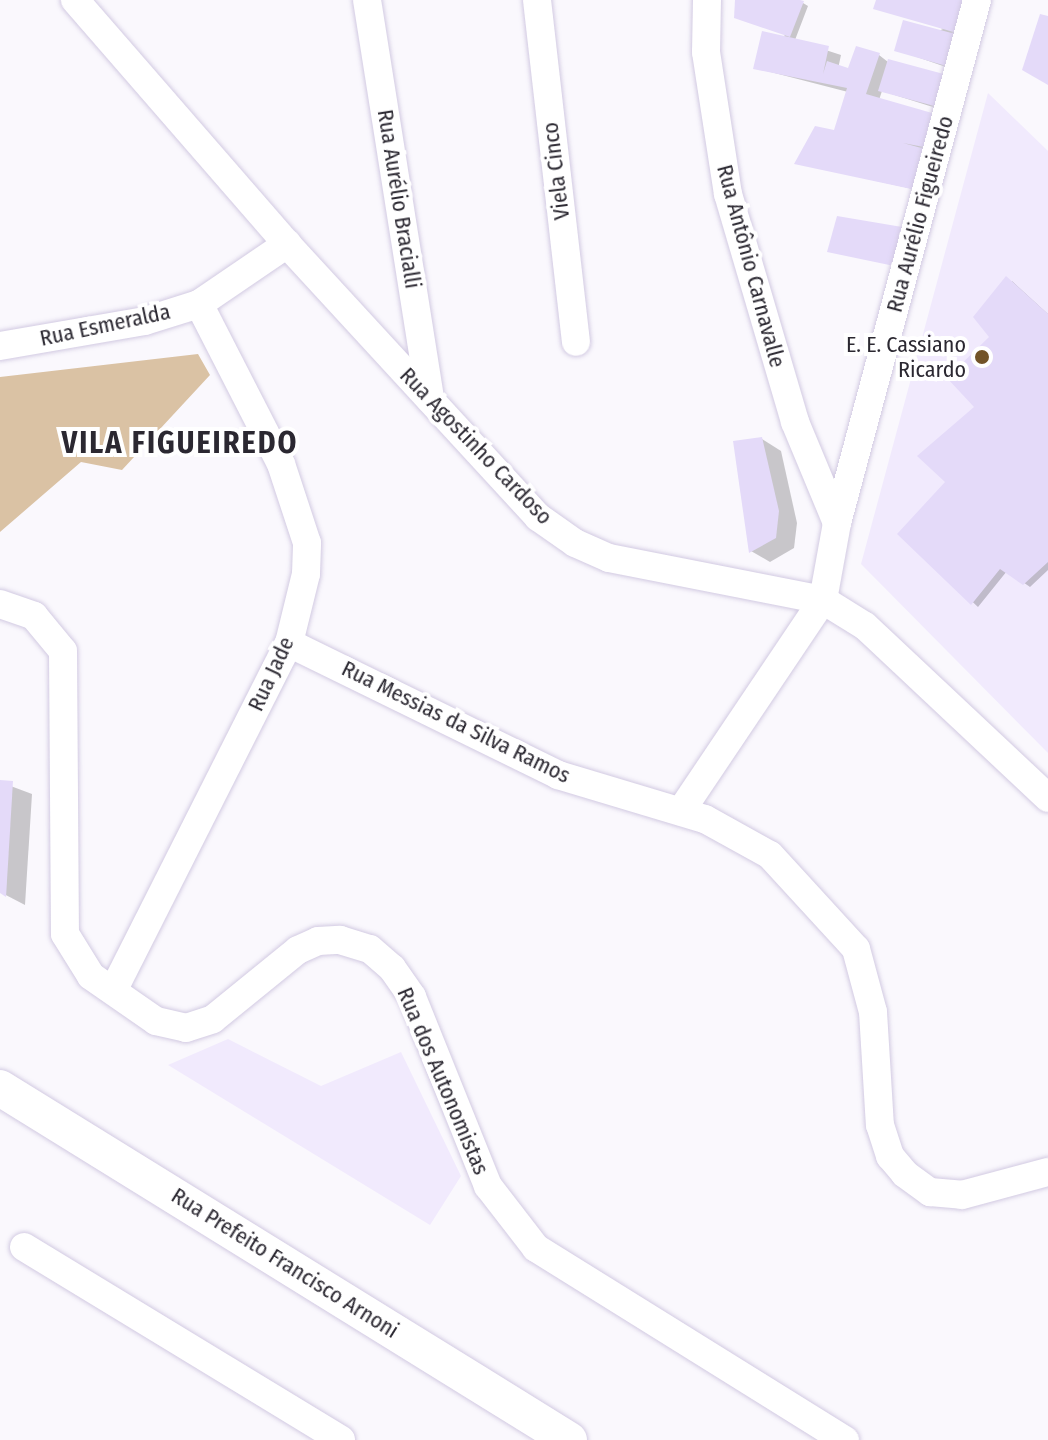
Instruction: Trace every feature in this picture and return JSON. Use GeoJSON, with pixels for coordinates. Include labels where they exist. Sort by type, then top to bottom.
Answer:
{"type":"FeatureCollection","features":[{"type":"Feature","properties":{"kind":"main road","name":"Rua Prefeito Francisco Arnoni"},"geometry":{"type":"LineString","coordinates":[[0,1088],[569,1440]]}},
{"type":"Feature","properties":{"kind":"street","name":"Rua Agostinho Cardoso"},"geometry":{"type":"LineString","coordinates":[[75,0],[287,244],[538,517],[575,543],[662,572],[823,600],[865,626],[1048,798]]}},
{"type":"Feature","properties":{"kind":"street","name":"Rua Aurélio Bracialli"},"geometry":{"type":"LineString","coordinates":[[367,0],[430,399]]}},
{"type":"Feature","properties":{"kind":"street","name":"Viela Cinco"},"geometry":{"type":"LineString","coordinates":[[537,0],[576,342]]}},
{"type":"Feature","properties":{"kind":"street","name":"Rua Antônio Carnavalle"},"geometry":{"type":"LineString","coordinates":[[707,0],[706,52],[728,194],[795,422],[837,523]]}},
{"type":"Feature","properties":{"kind":"street","name":"Rua Aurélio Figueiredo"},"geometry":{"type":"LineString","coordinates":[[681,811],[823,600],[837,523],[977,0]]}},
{"type":"Feature","properties":{"kind":"street","name":"Rua Esmeralda"},"geometry":{"type":"LineString","coordinates":[[0,346],[145,321],[199,304],[287,244]]}},
{"type":"Feature","properties":{"kind":"street","name":"Rua Jade"},"geometry":{"type":"LineString","coordinates":[[114,989],[289,643],[306,574],[307,543],[281,464],[199,304]]}},
{"type":"Feature","properties":{"kind":"street","name":"Rua dos Autonomistas"},"geometry":{"type":"LineString","coordinates":[[0,604],[34,616],[63,651],[67,703],[65,934],[91,976],[114,989],[156,1021],[186,1028],[213,1019],[298,950],[318,941],[340,940],[370,949],[392,968],[412,997],[488,1186],[536,1248],[845,1440]]}},
{"type":"Feature","properties":{"kind":"street","name":"Rua Messias da Silva Ramos"},"geometry":{"type":"LineString","coordinates":[[289,643],[558,775],[681,811],[735,832],[770,855],[856,949],[873,1012],[880,1125],[890,1156],[905,1174],[930,1192],[962,1195],[1048,1172]]}},
{"type":"Feature","properties":{"kind":"street"},"geometry":{"type":"LineString","coordinates":[[24,1247],[341,1440]]}},
{"type":"Feature","properties":{"kind":"shaded area","name":"E. E. Cassiano Ricardo"},"geometry":{"type":"Polygon","coordinates":[[[988,93],[1048,151],[1048,753],[861,564],[988,93]]]}},
{"type":"Feature","properties":{"kind":"shaded area"},"geometry":{"type":"Polygon","coordinates":[[[198,354],[210,375],[122,470],[81,462],[0,532],[0,377],[198,354]]]}},
{"type":"Feature","properties":{"kind":"shaded area"},"geometry":{"type":"Polygon","coordinates":[[[228,1039],[321,1086],[401,1052],[461,1176],[430,1225],[168,1065],[228,1039]]]}},
{"type":"Feature","properties":{"kind":"building"},"geometry":{"type":"Polygon","coordinates":[[[735,0],[804,1],[790,37],[734,18],[735,0]]]}},
{"type":"Feature","properties":{"kind":"building"},"geometry":{"type":"Polygon","coordinates":[[[876,0],[972,0],[964,35],[873,9],[876,0]]]}},
{"type":"Feature","properties":{"kind":"building"},"geometry":{"type":"Polygon","coordinates":[[[1040,14],[1048,16],[1048,85],[1022,70],[1040,14]]]}},
{"type":"Feature","properties":{"kind":"building"},"geometry":{"type":"Polygon","coordinates":[[[903,20],[959,35],[950,67],[894,51],[903,20]]]}},
{"type":"Feature","properties":{"kind":"building"},"geometry":{"type":"Polygon","coordinates":[[[762,31],[829,46],[823,74],[827,61],[848,68],[856,46],[880,53],[866,94],[939,115],[929,148],[903,143],[925,149],[916,190],[794,164],[815,126],[834,130],[847,88],[753,69],[762,31]]]}},
{"type":"Feature","properties":{"kind":"building"},"geometry":{"type":"Polygon","coordinates":[[[888,59],[951,76],[942,108],[878,91],[888,59]]]}},
{"type":"Feature","properties":{"kind":"building"},"geometry":{"type":"Polygon","coordinates":[[[837,216],[908,228],[899,267],[827,252],[837,216]]]}},
{"type":"Feature","properties":{"kind":"building"},"geometry":{"type":"Polygon","coordinates":[[[1006,276],[1048,314],[1048,562],[1023,585],[1000,569],[971,605],[897,534],[945,482],[917,456],[974,407],[947,378],[989,337],[973,317],[1006,276]]]}},
{"type":"Feature","properties":{"kind":"building"},"geometry":{"type":"Polygon","coordinates":[[[762,437],[779,511],[776,538],[749,553],[733,441],[762,437]]]}},
{"type":"Feature","properties":{"kind":"building"},"geometry":{"type":"Polygon","coordinates":[[[0,780],[13,781],[6,897],[0,893],[0,780]]]}},
{"type":"Feature","properties":{"kind":"place","name":"E. E. Cassiano Ricardo"},"geometry":{"type":"Point","coordinates":[982,357]}},
{"type":"Feature","properties":{"kind":"district","name":"VILA FIGUEIREDO"},"geometry":{"type":"Point","coordinates":[180,443]}}]}
